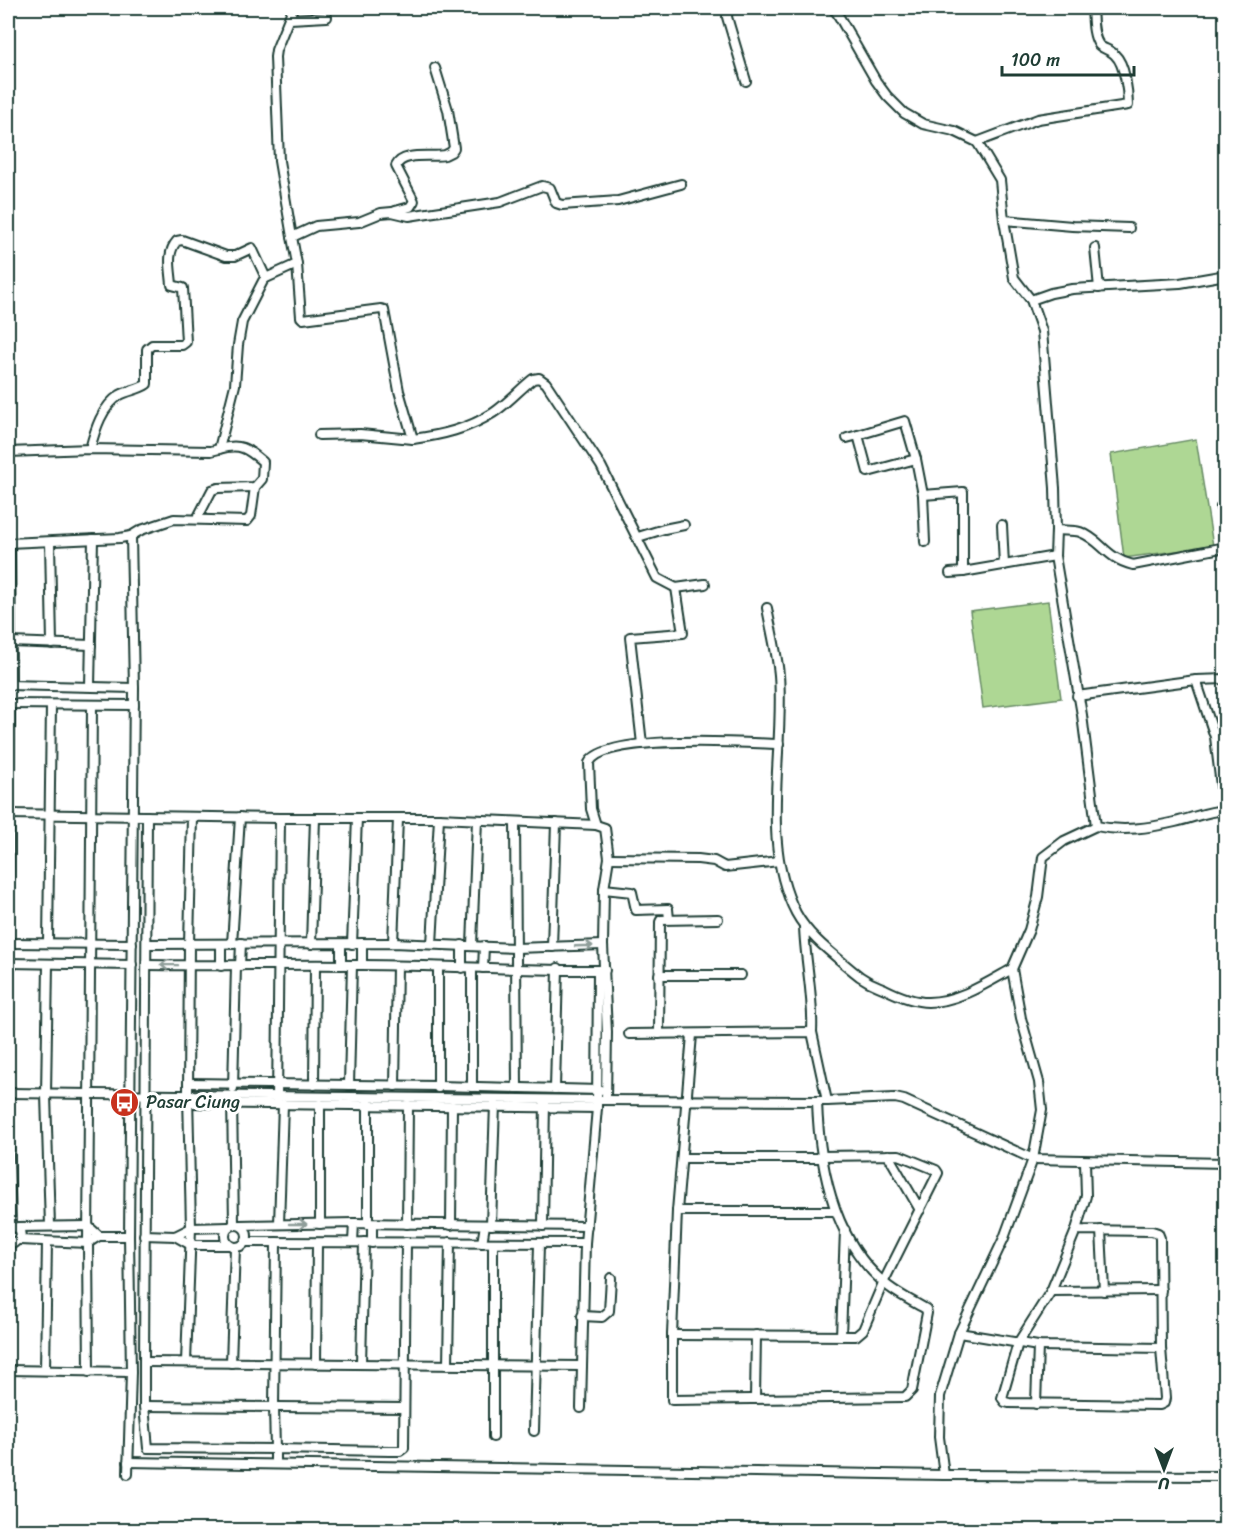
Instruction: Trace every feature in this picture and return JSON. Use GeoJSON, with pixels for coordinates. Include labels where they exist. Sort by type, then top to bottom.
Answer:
{"type":"FeatureCollection","features":[{"type":"Feature","properties":{"kind":"street"},"geometry":{"type":"LineString","coordinates":[[293,8],[275,57],[279,161],[285,210],[297,264],[301,317],[303,319],[384,310],[399,390],[413,439]]}},
{"type":"Feature","properties":{"kind":"street"},"geometry":{"type":"LineString","coordinates":[[728,8],[728,17],[746,81]]}},
{"type":"Feature","properties":{"kind":"street"},"geometry":{"type":"LineString","coordinates":[[832,8],[887,96],[904,113],[923,124],[954,131],[977,142],[1000,180],[1014,278],[1031,300],[1042,331],[1050,405],[1056,530],[1054,556],[1082,715],[1096,826]]}},
{"type":"Feature","properties":{"kind":"street"},"geometry":{"type":"LineString","coordinates":[[977,142],[1038,118],[1128,105],[1128,91],[1123,70],[1117,55],[1100,45],[1094,32],[1092,8]]}},
{"type":"Feature","properties":{"kind":"street"},"geometry":{"type":"LineString","coordinates":[[290,18],[327,17]]}},
{"type":"Feature","properties":{"kind":"street"},"geometry":{"type":"LineString","coordinates":[[292,237],[316,226],[359,222],[381,213],[410,207],[414,201],[396,166],[399,160],[445,155],[454,148],[448,110],[435,68]]}},
{"type":"Feature","properties":{"kind":"street"},"geometry":{"type":"LineString","coordinates":[[392,212],[409,216],[500,202],[544,186],[549,188],[559,205],[618,201],[681,184]]}},
{"type":"Feature","properties":{"kind":"street"},"geometry":{"type":"LineString","coordinates":[[1004,220],[1129,228]]}},
{"type":"Feature","properties":{"kind":"street"},"geometry":{"type":"LineString","coordinates":[[90,449],[102,414],[113,401],[122,394],[142,388],[147,384],[148,347],[182,345],[186,342],[183,288],[172,285],[170,249],[174,243],[182,240],[226,256],[235,256],[252,248],[266,278]]}},
{"type":"Feature","properties":{"kind":"street"},"geometry":{"type":"LineString","coordinates":[[1095,248],[1099,288]]}},
{"type":"Feature","properties":{"kind":"street"},"geometry":{"type":"LineString","coordinates":[[219,449],[235,385],[242,322],[266,278],[297,264]]}},
{"type":"Feature","properties":{"kind":"street"},"geometry":{"type":"LineString","coordinates":[[1031,300],[1051,293],[1072,290],[1180,283],[1226,275]]}},
{"type":"Feature","properties":{"kind":"street"},"geometry":{"type":"LineString","coordinates":[[319,435],[413,439],[449,434],[496,411],[533,379],[539,378],[546,383],[601,466],[657,578],[676,588],[705,584]]}},
{"type":"Feature","properties":{"kind":"street"},"geometry":{"type":"LineString","coordinates":[[847,438],[906,422],[923,495],[925,542]]}},
{"type":"Feature","properties":{"kind":"street"},"geometry":{"type":"LineString","coordinates":[[858,435],[868,472],[916,459]]}},
{"type":"Feature","properties":{"kind":"street"},"geometry":{"type":"LineString","coordinates":[[8,452],[90,449],[211,451],[235,446],[244,448],[262,462],[262,479],[255,487],[252,516],[248,521],[174,519],[130,536],[9,543],[11,642],[9,685],[134,688]]}},
{"type":"Feature","properties":{"kind":"street"},"geometry":{"type":"LineString","coordinates":[[197,519],[212,490],[255,487]]}},
{"type":"Feature","properties":{"kind":"street"},"geometry":{"type":"LineString","coordinates":[[923,495],[963,492],[963,572]]}},
{"type":"Feature","properties":{"kind":"street"},"geometry":{"type":"LineString","coordinates":[[1226,502],[1221,507],[1226,526]]}},
{"type":"Feature","properties":{"kind":"street"},"geometry":{"type":"LineString","coordinates":[[638,537],[684,525]]}},
{"type":"Feature","properties":{"kind":"street"},"geometry":{"type":"LineString","coordinates":[[1002,525],[1004,565]]}},
{"type":"Feature","properties":{"kind":"street"},"geometry":{"type":"LineString","coordinates":[[1056,530],[1078,531],[1091,538],[1120,562],[1133,565],[1226,547]]}},
{"type":"Feature","properties":{"kind":"street"},"geometry":{"type":"LineString","coordinates":[[128,1474],[131,1372],[129,1236],[134,705],[130,536]]}},
{"type":"Feature","properties":{"kind":"street"},"geometry":{"type":"LineString","coordinates":[[90,686],[93,539]]}},
{"type":"Feature","properties":{"kind":"street"},"geometry":{"type":"LineString","coordinates":[[50,542],[52,644]]}},
{"type":"Feature","properties":{"kind":"street"},"geometry":{"type":"LineString","coordinates":[[950,573],[1054,556]]}},
{"type":"Feature","properties":{"kind":"street"},"geometry":{"type":"LineString","coordinates":[[642,744],[630,637],[683,633],[676,588]]}},
{"type":"Feature","properties":{"kind":"street"},"geometry":{"type":"LineString","coordinates":[[767,608],[779,675],[777,829],[779,861],[796,913],[804,926],[864,980],[895,994],[928,1002],[956,997],[981,987],[1012,969]]}},
{"type":"Feature","properties":{"kind":"street"},"geometry":{"type":"LineString","coordinates":[[11,642],[91,645]]}},
{"type":"Feature","properties":{"kind":"street"},"geometry":{"type":"LineString","coordinates":[[1077,696],[1196,680],[1226,680]]}},
{"type":"Feature","properties":{"kind":"street"},"geometry":{"type":"LineString","coordinates":[[944,1475],[939,1437],[940,1395],[959,1333],[1004,1238],[1033,1159],[1042,1110],[1039,1082],[1021,1018],[1012,969],[1029,930],[1038,897],[1043,857],[1064,841],[1096,826],[1113,830],[1138,829],[1178,821],[1200,813],[1225,810],[1215,737],[1196,680]]}},
{"type":"Feature","properties":{"kind":"street"},"geometry":{"type":"LineString","coordinates":[[132,944],[8,943],[8,814],[9,704],[134,705]]}},
{"type":"Feature","properties":{"kind":"street"},"geometry":{"type":"LineString","coordinates":[[48,943],[51,705]]}},
{"type":"Feature","properties":{"kind":"street"},"geometry":{"type":"LineString","coordinates":[[89,1372],[88,1094],[92,705]]}},
{"type":"Feature","properties":{"kind":"street"},"geometry":{"type":"LineString","coordinates":[[596,825],[591,809],[591,759],[610,749],[674,741],[779,744]]}},
{"type":"Feature","properties":{"kind":"street"},"geometry":{"type":"LineString","coordinates":[[8,814],[440,818],[596,825],[606,829],[609,858],[604,889],[597,1104],[585,1243],[581,1408]]}},
{"type":"Feature","properties":{"kind":"street"},"geometry":{"type":"LineString","coordinates":[[147,816],[144,1406],[148,1448],[400,1451],[404,1448],[406,1242]]}},
{"type":"Feature","properties":{"kind":"street"},"geometry":{"type":"LineString","coordinates":[[186,1362],[191,1245],[188,965],[192,817]]}},
{"type":"Feature","properties":{"kind":"street"},"geometry":{"type":"LineString","coordinates":[[231,1363],[232,1246],[225,1236],[234,1225],[232,1099],[238,966],[236,943],[240,817]]}},
{"type":"Feature","properties":{"kind":"street"},"geometry":{"type":"LineString","coordinates":[[279,1224],[279,1102],[276,1084],[280,818]]}},
{"type":"Feature","properties":{"kind":"street"},"geometry":{"type":"LineString","coordinates":[[311,944],[315,818]]}},
{"type":"Feature","properties":{"kind":"street"},"geometry":{"type":"LineString","coordinates":[[352,944],[357,818]]}},
{"type":"Feature","properties":{"kind":"street"},"geometry":{"type":"LineString","coordinates":[[432,944],[440,818]]}},
{"type":"Feature","properties":{"kind":"street"},"geometry":{"type":"LineString","coordinates":[[393,943],[398,819]]}},
{"type":"Feature","properties":{"kind":"street"},"geometry":{"type":"LineString","coordinates":[[472,945],[477,820]]}},
{"type":"Feature","properties":{"kind":"street"},"geometry":{"type":"LineString","coordinates":[[515,822],[517,1088]]}},
{"type":"Feature","properties":{"kind":"street"},"geometry":{"type":"LineString","coordinates":[[552,947],[556,823]]}},
{"type":"Feature","properties":{"kind":"street"},"geometry":{"type":"LineString","coordinates":[[609,858],[698,859],[714,861],[725,867],[779,861]]}},
{"type":"Feature","properties":{"kind":"street"},"geometry":{"type":"LineString","coordinates":[[604,889],[632,892],[636,910],[668,909],[669,919]]}},
{"type":"Feature","properties":{"kind":"street"},"geometry":{"type":"LineString","coordinates":[[659,1034],[661,920],[718,919]]}},
{"type":"Feature","properties":{"kind":"street"},"geometry":{"type":"LineString","coordinates":[[804,926],[813,1010],[812,1032],[827,1101]]}},
{"type":"Feature","properties":{"kind":"street"},"geometry":{"type":"LineString","coordinates":[[362,943],[362,965]]}},
{"type":"Feature","properties":{"kind":"street"},"geometry":{"type":"LineString","coordinates":[[147,944],[393,943],[516,948],[603,945]]}},
{"type":"Feature","properties":{"kind":"street"},"geometry":{"type":"LineString","coordinates":[[221,944],[221,966]]}},
{"type":"Feature","properties":{"kind":"street"},"geometry":{"type":"LineString","coordinates":[[341,944],[341,965]]}},
{"type":"Feature","properties":{"kind":"street"},"geometry":{"type":"LineString","coordinates":[[462,945],[462,968]]}},
{"type":"Feature","properties":{"kind":"street"},"geometry":{"type":"LineString","coordinates":[[483,968],[484,946]]}},
{"type":"Feature","properties":{"kind":"street"},"geometry":{"type":"LineString","coordinates":[[8,963],[132,964]]}},
{"type":"Feature","properties":{"kind":"street"},"geometry":{"type":"LineString","coordinates":[[48,964],[46,1095],[50,1226]]}},
{"type":"Feature","properties":{"kind":"street"},"geometry":{"type":"LineString","coordinates":[[147,965],[362,965],[602,970]]}},
{"type":"Feature","properties":{"kind":"street"},"geometry":{"type":"LineString","coordinates":[[314,1085],[315,965]]}},
{"type":"Feature","properties":{"kind":"street"},"geometry":{"type":"LineString","coordinates":[[349,1085],[352,965]]}},
{"type":"Feature","properties":{"kind":"street"},"geometry":{"type":"LineString","coordinates":[[395,1086],[397,966]]}},
{"type":"Feature","properties":{"kind":"street"},"geometry":{"type":"LineString","coordinates":[[438,967],[439,1102]]}},
{"type":"Feature","properties":{"kind":"street"},"geometry":{"type":"LineString","coordinates":[[555,1089],[558,968]]}},
{"type":"Feature","properties":{"kind":"street"},"geometry":{"type":"LineString","coordinates":[[472,969],[472,1087]]}},
{"type":"Feature","properties":{"kind":"street"},"geometry":{"type":"LineString","coordinates":[[602,970],[607,1032],[606,1100]]}},
{"type":"Feature","properties":{"kind":"street"},"geometry":{"type":"LineString","coordinates":[[659,975],[741,975]]}},
{"type":"Feature","properties":{"kind":"street"},"geometry":{"type":"LineString","coordinates":[[629,1034],[812,1032]]}},
{"type":"Feature","properties":{"kind":"street"},"geometry":{"type":"LineString","coordinates":[[692,1035],[677,1211],[672,1400],[905,1397],[909,1395],[919,1360],[926,1309],[883,1283],[858,1254],[835,1211],[821,1157],[818,1101]]}},
{"type":"Feature","properties":{"kind":"street"},"geometry":{"type":"LineString","coordinates":[[188,1083],[606,1090]]}},
{"type":"Feature","properties":{"kind":"street"},"geometry":{"type":"LineString","coordinates":[[361,1364],[370,1224],[369,1086]]}},
{"type":"Feature","properties":{"kind":"street"},"geometry":{"type":"LineString","coordinates":[[482,1243],[488,1225],[495,1089]]}},
{"type":"Feature","properties":{"kind":"street"},"geometry":{"type":"LineString","coordinates":[[543,1226],[546,1089]]}},
{"type":"Feature","properties":{"kind":"street"},"geometry":{"type":"LineString","coordinates":[[8,1093],[146,1095],[188,1099],[320,1104],[368,1101],[408,1105],[439,1102],[452,1106],[495,1102]]}},
{"type":"Feature","properties":{"kind":"street"},"geometry":{"type":"LineString","coordinates":[[279,1102],[597,1104],[606,1100],[827,1101],[895,1098],[904,1100],[1033,1159],[1226,1162]]}},
{"type":"Feature","properties":{"kind":"street"},"geometry":{"type":"LineString","coordinates":[[320,1104],[320,1224]]}},
{"type":"Feature","properties":{"kind":"street"},"geometry":{"type":"LineString","coordinates":[[408,1105],[408,1224]]}},
{"type":"Feature","properties":{"kind":"street"},"geometry":{"type":"LineString","coordinates":[[452,1106],[452,1225]]}},
{"type":"Feature","properties":{"kind":"street"},"geometry":{"type":"LineString","coordinates":[[8,1122],[10,1227]]}},
{"type":"Feature","properties":{"kind":"street"},"geometry":{"type":"LineString","coordinates":[[888,1155],[920,1210]]}},
{"type":"Feature","properties":{"kind":"street"},"geometry":{"type":"LineString","coordinates":[[672,1335],[856,1336],[863,1330],[883,1283],[938,1173],[936,1170],[898,1155],[683,1158]]}},
{"type":"Feature","properties":{"kind":"street"},"geometry":{"type":"LineString","coordinates":[[1076,1230],[1158,1233],[1160,1238],[1161,1348],[1165,1398],[1164,1403],[1160,1405],[1009,1403],[1002,1398],[1018,1343],[1051,1291],[1076,1230],[1086,1196],[1085,1161]]}},
{"type":"Feature","properties":{"kind":"street"},"geometry":{"type":"LineString","coordinates":[[677,1211],[835,1211]]}},
{"type":"Feature","properties":{"kind":"street"},"geometry":{"type":"LineString","coordinates":[[175,1236],[191,1228],[234,1225],[354,1223],[586,1226]]}},
{"type":"Feature","properties":{"kind":"street"},"geometry":{"type":"LineString","coordinates":[[353,1242],[354,1223]]}},
{"type":"Feature","properties":{"kind":"street"},"geometry":{"type":"LineString","coordinates":[[234,1225],[247,1232],[246,1242]]}},
{"type":"Feature","properties":{"kind":"street"},"geometry":{"type":"LineString","coordinates":[[10,1227],[88,1226],[99,1236]]}},
{"type":"Feature","properties":{"kind":"street"},"geometry":{"type":"LineString","coordinates":[[503,1243],[504,1226]]}},
{"type":"Feature","properties":{"kind":"street"},"geometry":{"type":"LineString","coordinates":[[10,1227],[22,1233],[20,1240]]}},
{"type":"Feature","properties":{"kind":"street"},"geometry":{"type":"LineString","coordinates":[[841,1336],[845,1230]]}},
{"type":"Feature","properties":{"kind":"street"},"geometry":{"type":"LineString","coordinates":[[1101,1230],[1104,1291]]}},
{"type":"Feature","properties":{"kind":"street"},"geometry":{"type":"LineString","coordinates":[[144,1235],[175,1236],[191,1245],[232,1246],[246,1242],[585,1243]]}},
{"type":"Feature","properties":{"kind":"street"},"geometry":{"type":"LineString","coordinates":[[8,1269],[8,1241],[14,1243],[20,1240],[88,1243],[99,1236],[129,1236]]}},
{"type":"Feature","properties":{"kind":"street"},"geometry":{"type":"LineString","coordinates":[[45,1370],[47,1242]]}},
{"type":"Feature","properties":{"kind":"street"},"geometry":{"type":"LineString","coordinates":[[275,1464],[276,1242]]}},
{"type":"Feature","properties":{"kind":"street"},"geometry":{"type":"LineString","coordinates":[[448,1365],[450,1242]]}},
{"type":"Feature","properties":{"kind":"street"},"geometry":{"type":"LineString","coordinates":[[316,1364],[317,1243]]}},
{"type":"Feature","properties":{"kind":"street"},"geometry":{"type":"LineString","coordinates":[[493,1437],[494,1243]]}},
{"type":"Feature","properties":{"kind":"street"},"geometry":{"type":"LineString","coordinates":[[534,1431],[539,1244]]}},
{"type":"Feature","properties":{"kind":"street"},"geometry":{"type":"LineString","coordinates":[[582,1316],[602,1317],[608,1314],[611,1278]]}},
{"type":"Feature","properties":{"kind":"street"},"geometry":{"type":"LineString","coordinates":[[1051,1291],[1161,1290]]}},
{"type":"Feature","properties":{"kind":"street"},"geometry":{"type":"LineString","coordinates":[[959,1333],[1038,1346],[1161,1348]]}},
{"type":"Feature","properties":{"kind":"street"},"geometry":{"type":"LineString","coordinates":[[755,1399],[756,1335]]}},
{"type":"Feature","properties":{"kind":"street"},"geometry":{"type":"LineString","coordinates":[[1036,1404],[1038,1346]]}},
{"type":"Feature","properties":{"kind":"street"},"geometry":{"type":"LineString","coordinates":[[144,1362],[581,1366]]}},
{"type":"Feature","properties":{"kind":"street"},"geometry":{"type":"LineString","coordinates":[[8,1370],[131,1372]]}},
{"type":"Feature","properties":{"kind":"street"},"geometry":{"type":"LineString","coordinates":[[144,1406],[404,1408]]}},
{"type":"Feature","properties":{"kind":"street"},"geometry":{"type":"LineString","coordinates":[[128,1462],[944,1475],[1226,1476]]}},
{"type":"Feature","properties":{"kind":"green space"},"geometry":{"type":"Polygon","coordinates":[[[1196,439],[1213,546],[1124,558],[1111,454],[1196,439]]]}},
{"type":"Feature","properties":{"kind":"green space"},"geometry":{"type":"Polygon","coordinates":[[[1048,601],[1061,698],[983,708],[970,611],[1048,601]]]}},
{"type":"Feature","properties":{"kind":"place","name":"Pasar Ciung"},"geometry":{"type":"Point","coordinates":[125,1102]}}]}
